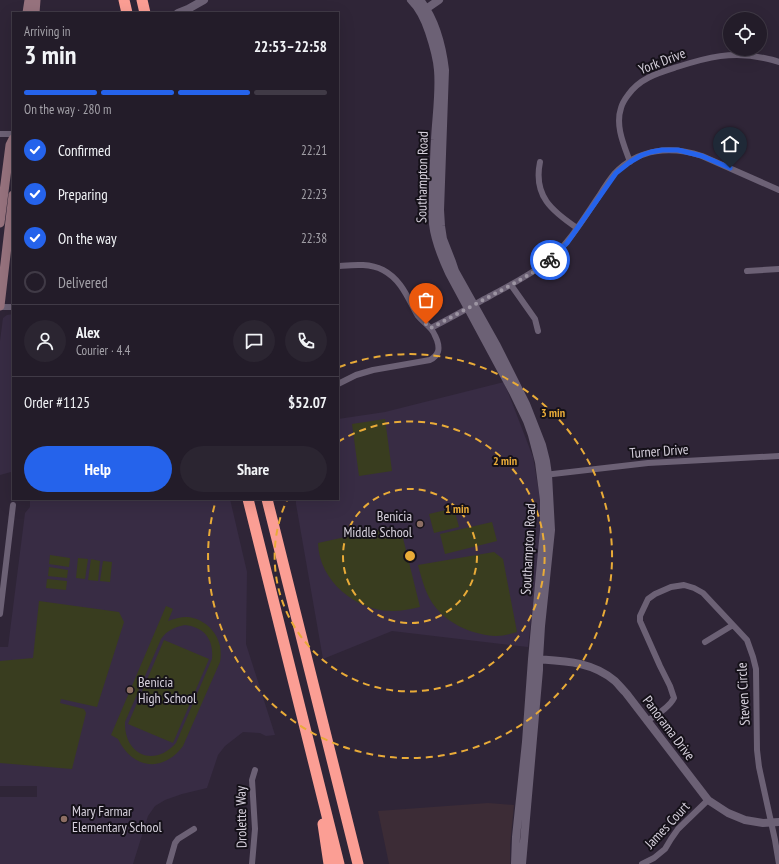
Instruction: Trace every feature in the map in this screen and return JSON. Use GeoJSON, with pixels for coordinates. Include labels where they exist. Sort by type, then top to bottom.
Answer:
{"type":"FeatureCollection","features":[{"type":"Feature","properties":{"kind":"highway"},"geometry":{"type":"LineString","coordinates":[[124,0],[127,12]]}},
{"type":"Feature","properties":{"kind":"highway"},"geometry":{"type":"LineString","coordinates":[[248,500],[339,864]]}},
{"type":"Feature","properties":{"kind":"highway"},"geometry":{"type":"LineString","coordinates":[[267,500],[358,864]]}},
{"type":"Feature","properties":{"kind":"highway"},"geometry":{"type":"LineString","coordinates":[[315,766],[329,864]]}},
{"type":"Feature","properties":{"kind":"main road"},"geometry":{"type":"LineString","coordinates":[[27,12],[29,0]]}},
{"type":"Feature","properties":{"kind":"main road"},"geometry":{"type":"LineString","coordinates":[[35,12],[36,0]]}},
{"type":"Feature","properties":{"kind":"main road"},"geometry":{"type":"LineString","coordinates":[[0,224],[10,145],[12,141]]}},
{"type":"Feature","properties":{"kind":"main road"},"geometry":{"type":"LineString","coordinates":[[0,307],[12,204]]}},
{"type":"Feature","properties":{"kind":"street"},"geometry":{"type":"LineString","coordinates":[[188,9],[200,0]]}},
{"type":"Feature","properties":{"kind":"street"},"geometry":{"type":"LineString","coordinates":[[180,12],[204,0]]}},
{"type":"Feature","properties":{"kind":"street","name":"Southampton Road"},"geometry":{"type":"LineString","coordinates":[[412,0],[424,10],[433,21],[439,37],[443,55],[445,70],[440,210],[444,239],[471,307],[527,421],[544,475],[544,530],[535,659],[516,837],[515,864]]}},
{"type":"Feature","properties":{"kind":"street","name":"Southampton Road"},"geometry":{"type":"LineString","coordinates":[[420,0],[424,10]]}},
{"type":"Feature","properties":{"kind":"street"},"geometry":{"type":"LineString","coordinates":[[424,10],[439,0]]}},
{"type":"Feature","properties":{"kind":"street","name":"York Drive"},"geometry":{"type":"LineString","coordinates":[[630,162],[623,143],[619,118],[625,99],[637,84],[644,79],[697,60],[719,56],[755,56],[779,62]]}},
{"type":"Feature","properties":{"kind":"street"},"geometry":{"type":"LineString","coordinates":[[0,134],[12,134]]}},
{"type":"Feature","properties":{"kind":"street"},"geometry":{"type":"LineString","coordinates":[[431,328],[532,273],[549,260],[567,243],[613,176],[622,167],[642,155],[651,152],[670,150],[687,152],[702,156],[779,190]]}},
{"type":"Feature","properties":{"kind":"street"},"geometry":{"type":"LineString","coordinates":[[540,162],[538,180],[547,202],[552,209],[577,228]]}},
{"type":"Feature","properties":{"kind":"street"},"geometry":{"type":"LineString","coordinates":[[339,266],[369,266],[389,274],[401,286],[418,316],[431,328],[439,347],[438,352],[433,358],[426,361],[368,372],[352,377],[339,384]]}},
{"type":"Feature","properties":{"kind":"street"},"geometry":{"type":"LineString","coordinates":[[747,271],[779,269]]}},
{"type":"Feature","properties":{"kind":"street"},"geometry":{"type":"LineString","coordinates":[[511,285],[535,319],[538,331]]}},
{"type":"Feature","properties":{"kind":"street"},"geometry":{"type":"LineString","coordinates":[[0,307],[12,307]]}},
{"type":"Feature","properties":{"kind":"street","name":"Turner Drive"},"geometry":{"type":"LineString","coordinates":[[544,475],[648,463],[779,456]]}},
{"type":"Feature","properties":{"kind":"street"},"geometry":{"type":"LineString","coordinates":[[0,614],[13,505]]}},
{"type":"Feature","properties":{"kind":"street","name":"Steven Circle"},"geometry":{"type":"LineString","coordinates":[[647,720],[672,702],[674,698],[640,621],[640,616],[648,599],[655,594],[670,587],[684,585],[694,588],[702,593],[747,640],[753,657],[756,669],[757,750],[759,767],[775,822],[775,840],[778,864]]}},
{"type":"Feature","properties":{"kind":"street"},"geometry":{"type":"LineString","coordinates":[[705,642],[733,624]]}},
{"type":"Feature","properties":{"kind":"street","name":"Southampton Road"},"geometry":{"type":"LineString","coordinates":[[522,864],[539,670],[535,659]]}},
{"type":"Feature","properties":{"kind":"street","name":"Panorama Drive"},"geometry":{"type":"LineString","coordinates":[[535,659],[574,662],[603,673],[626,693],[708,800],[728,813],[745,820],[764,823],[775,822]]}},
{"type":"Feature","properties":{"kind":"street","name":"Drolette Way"},"geometry":{"type":"LineString","coordinates":[[252,864],[255,830],[252,780],[255,770]]}},
{"type":"Feature","properties":{"kind":"street","name":"James Court"},"geometry":{"type":"LineString","coordinates":[[642,864],[654,858],[665,849],[678,829],[708,800]]}},
{"type":"Feature","properties":{"kind":"street"},"geometry":{"type":"LineString","coordinates":[[169,864],[175,843],[178,839],[194,829]]}},
{"type":"Feature","properties":{"kind":"shaded area"},"geometry":{"type":"Polygon","coordinates":[[[12,314],[12,486],[11,472],[0,475],[0,341],[3,318],[12,314]]]}},
{"type":"Feature","properties":{"kind":"shaded area","name":"Benicia Middle School"},"geometry":{"type":"Polygon","coordinates":[[[504,382],[533,457],[541,504],[540,544],[528,647],[392,631],[323,659],[296,500],[339,500],[339,419],[385,412],[504,382]]]}},
{"type":"Feature","properties":{"kind":"shaded area","name":"Benicia High School"},"geometry":{"type":"Polygon","coordinates":[[[30,500],[230,500],[247,572],[246,644],[275,735],[266,736],[260,733],[243,732],[225,746],[218,755],[207,788],[182,794],[165,800],[155,806],[148,816],[133,864],[0,864],[0,797],[37,797],[37,786],[0,786],[0,647],[8,647],[25,513],[30,507],[30,500]]]}},
{"type":"Feature","properties":{"kind":"shaded area"},"geometry":{"type":"Polygon","coordinates":[[[488,803],[514,805],[510,845],[510,864],[389,864],[378,811],[488,803]]]}},
{"type":"Feature","properties":{"kind":"green space"},"geometry":{"type":"Polygon","coordinates":[[[385,419],[392,471],[359,476],[352,424],[385,419]]]}},
{"type":"Feature","properties":{"kind":"green space"},"geometry":{"type":"Polygon","coordinates":[[[454,508],[459,527],[434,533],[429,514],[454,508]]]}},
{"type":"Feature","properties":{"kind":"green space"},"geometry":{"type":"Polygon","coordinates":[[[492,522],[497,541],[445,554],[440,534],[492,522]]]}},
{"type":"Feature","properties":{"kind":"green space"},"geometry":{"type":"Polygon","coordinates":[[[391,527],[402,534],[420,607],[392,611],[379,610],[365,606],[353,600],[332,581],[325,570],[320,557],[318,543],[391,527]]]}},
{"type":"Feature","properties":{"kind":"green space"},"geometry":{"type":"Polygon","coordinates":[[[494,552],[503,559],[517,632],[499,636],[479,634],[463,628],[442,614],[436,608],[427,593],[418,565],[494,552]]]}},
{"type":"Feature","properties":{"kind":"green space"},"geometry":{"type":"Polygon","coordinates":[[[50,555],[70,558],[69,567],[49,564],[50,555]]]}},
{"type":"Feature","properties":{"kind":"green space"},"geometry":{"type":"Polygon","coordinates":[[[78,558],[88,559],[85,579],[76,578],[78,558]]]}},
{"type":"Feature","properties":{"kind":"green space"},"geometry":{"type":"Polygon","coordinates":[[[91,559],[100,561],[98,581],[88,580],[91,559]]]}},
{"type":"Feature","properties":{"kind":"green space"},"geometry":{"type":"Polygon","coordinates":[[[103,561],[112,562],[110,582],[100,581],[103,561]]]}},
{"type":"Feature","properties":{"kind":"green space"},"geometry":{"type":"Polygon","coordinates":[[[49,567],[68,570],[67,578],[48,576],[49,567]]]}},
{"type":"Feature","properties":{"kind":"green space"},"geometry":{"type":"Polygon","coordinates":[[[47,579],[67,581],[66,590],[46,588],[47,579]]]}},
{"type":"Feature","properties":{"kind":"green space"},"geometry":{"type":"Polygon","coordinates":[[[39,601],[119,612],[124,622],[97,707],[61,699],[60,703],[84,709],[86,713],[72,769],[0,763],[0,661],[33,658],[39,601]]]}},
{"type":"Feature","properties":{"kind":"green space"},"geometry":{"type":"Polygon","coordinates":[[[166,606],[173,609],[168,621],[187,617],[198,620],[208,626],[216,635],[220,646],[220,662],[183,746],[175,755],[166,761],[157,764],[148,764],[131,756],[124,749],[118,739],[111,735],[166,606]],[[185,625],[175,628],[166,633],[161,639],[125,722],[129,743],[135,750],[142,754],[150,756],[159,755],[167,751],[176,743],[212,659],[211,646],[206,635],[198,628],[185,625]]]}},
{"type":"Feature","properties":{"kind":"green space"},"geometry":{"type":"Polygon","coordinates":[[[164,640],[209,659],[173,743],[128,724],[164,640]]]}},
{"type":"Feature","properties":{"kind":"way so far"},"geometry":{"type":"LineString","coordinates":[[426,324],[431,328],[511,285],[532,273],[550,260]]}},
{"type":"Feature","properties":{"kind":"place","name":"Benicia Middle School"},"geometry":{"type":"Point","coordinates":[420,524]}},
{"type":"Feature","properties":{"kind":"place","name":"Benicia High School"},"geometry":{"type":"Point","coordinates":[130,690]}},
{"type":"Feature","properties":{"kind":"place","name":"Mary Farmar Elementary School"},"geometry":{"type":"Point","coordinates":[64,819]}},
{"type":"Feature","properties":{"kind":"route"},"geometry":{"type":"LineString","coordinates":[[550,260],[567,243],[616,173],[622,167],[642,155],[662,150],[678,150],[694,153],[730,168]]}}]}
